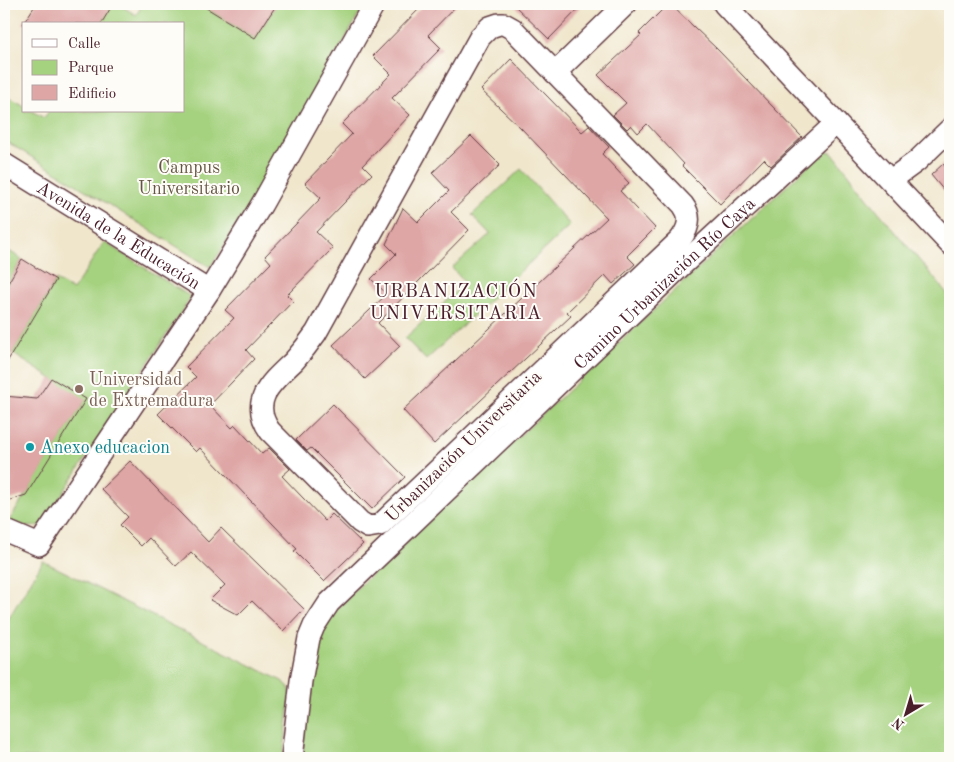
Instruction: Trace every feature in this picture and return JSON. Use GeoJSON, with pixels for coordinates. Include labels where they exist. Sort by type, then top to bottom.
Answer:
{"type":"FeatureCollection","features":[{"type":"Feature","properties":{"kind":"street"},"geometry":{"type":"LineString","coordinates":[[4,530],[39,545],[208,291],[262,204],[374,4]]}},
{"type":"Feature","properties":{"kind":"street"},"geometry":{"type":"LineString","coordinates":[[555,73],[626,4]]}},
{"type":"Feature","properties":{"kind":"street"},"geometry":{"type":"LineString","coordinates":[[724,4],[950,244]]}},
{"type":"Feature","properties":{"kind":"street","name":"Urbanización Universitaria"},"geometry":{"type":"LineString","coordinates":[[499,24],[509,26],[555,73],[683,205],[688,213],[688,228],[680,240],[380,525],[365,526],[270,431],[262,413],[264,393],[303,351],[316,333],[476,45],[487,30],[499,24]]}},
{"type":"Feature","properties":{"kind":"street","name":"Camino Urbanización Río Caya"},"geometry":{"type":"LineString","coordinates":[[292,758],[301,682],[309,638],[314,626],[329,603],[680,266],[836,123]]}},
{"type":"Feature","properties":{"kind":"street"},"geometry":{"type":"LineString","coordinates":[[891,180],[917,161],[950,129]]}},
{"type":"Feature","properties":{"kind":"street","name":"Avenida de la Educación"},"geometry":{"type":"LineString","coordinates":[[4,164],[208,291]]}},
{"type":"Feature","properties":{"kind":"green space","name":"Campus Universitario"},"geometry":{"type":"Polygon","coordinates":[[[94,4],[118,4],[136,15],[143,4],[200,4],[255,38],[277,4],[365,4],[255,198],[210,267],[4,140],[4,95],[22,105],[22,112],[34,112],[44,118],[48,112],[185,112],[185,22],[102,22],[107,12],[94,4]]]}},
{"type":"Feature","properties":{"kind":"green space"},"geometry":{"type":"Polygon","coordinates":[[[824,151],[832,152],[878,211],[950,297],[950,758],[302,758],[310,684],[318,646],[334,612],[353,592],[824,151]]]}},
{"type":"Feature","properties":{"kind":"green space"},"geometry":{"type":"Polygon","coordinates":[[[521,169],[570,225],[426,360],[405,338],[465,283],[452,268],[490,234],[472,215],[521,169]]]}},
{"type":"Feature","properties":{"kind":"green space"},"geometry":{"type":"Polygon","coordinates":[[[104,242],[191,297],[42,525],[29,527],[9,521],[85,400],[12,353],[56,280],[73,290],[104,242]]]}},
{"type":"Feature","properties":{"kind":"green space"},"geometry":{"type":"Polygon","coordinates":[[[4,248],[22,259],[4,290],[4,248]]]}},
{"type":"Feature","properties":{"kind":"green space"},"geometry":{"type":"Polygon","coordinates":[[[43,561],[282,681],[288,686],[291,693],[283,758],[4,758],[4,626],[43,561]]]}},
{"type":"Feature","properties":{"kind":"building"},"geometry":{"type":"Polygon","coordinates":[[[36,4],[113,4],[102,22],[24,22],[36,4]]]}},
{"type":"Feature","properties":{"kind":"building"},"geometry":{"type":"Polygon","coordinates":[[[200,4],[277,4],[255,38],[200,4]]]}},
{"type":"Feature","properties":{"kind":"building"},"geometry":{"type":"Polygon","coordinates":[[[424,4],[458,4],[428,35],[441,48],[392,98],[410,115],[363,165],[372,174],[316,232],[333,248],[287,295],[293,301],[246,350],[254,359],[210,405],[232,428],[235,425],[262,454],[269,448],[290,469],[282,476],[325,521],[332,514],[363,544],[324,581],[294,551],[297,549],[200,448],[196,452],[158,414],[196,377],[186,367],[234,318],[225,310],[271,263],[265,256],[321,198],[305,183],[352,134],[342,124],[391,74],[373,56],[424,4]]]}},
{"type":"Feature","properties":{"kind":"building"},"geometry":{"type":"Polygon","coordinates":[[[513,4],[583,4],[549,39],[513,4]]]}},
{"type":"Feature","properties":{"kind":"building"},"geometry":{"type":"Polygon","coordinates":[[[668,4],[718,50],[802,137],[771,166],[764,159],[720,204],[682,166],[684,164],[647,124],[638,133],[631,125],[627,129],[613,115],[626,103],[598,75],[641,35],[639,33],[668,4]]]}},
{"type":"Feature","properties":{"kind":"building"},"geometry":{"type":"Polygon","coordinates":[[[511,59],[582,132],[589,126],[609,147],[602,154],[629,183],[620,191],[655,228],[627,256],[635,264],[613,284],[605,275],[567,312],[571,316],[434,444],[403,410],[607,218],[520,127],[481,90],[511,59]]]}},
{"type":"Feature","properties":{"kind":"building"},"geometry":{"type":"Polygon","coordinates":[[[471,136],[500,165],[451,212],[469,230],[378,323],[400,346],[365,379],[333,345],[387,294],[371,279],[396,254],[386,244],[403,208],[418,222],[449,191],[432,173],[471,136]]]}},
{"type":"Feature","properties":{"kind":"building"},"geometry":{"type":"Polygon","coordinates":[[[943,164],[950,172],[950,198],[931,175],[943,164]]]}},
{"type":"Feature","properties":{"kind":"building"},"geometry":{"type":"Polygon","coordinates":[[[22,259],[56,280],[4,367],[4,290],[22,259]]]}},
{"type":"Feature","properties":{"kind":"building","name":"Anexo educacion"},"geometry":{"type":"Polygon","coordinates":[[[51,378],[86,399],[26,495],[4,502],[4,396],[37,399],[51,378]]]}},
{"type":"Feature","properties":{"kind":"building"},"geometry":{"type":"Polygon","coordinates":[[[333,404],[405,477],[372,509],[311,448],[307,451],[296,440],[333,404]]]}},
{"type":"Feature","properties":{"kind":"building"},"geometry":{"type":"Polygon","coordinates":[[[130,461],[208,542],[221,528],[304,609],[283,631],[252,601],[238,615],[210,600],[225,585],[191,552],[176,566],[149,538],[141,546],[120,525],[128,517],[101,489],[130,461]]]}},
{"type":"Feature","properties":{"kind":"place","name":"Universidad de Extremadura"},"geometry":{"type":"Point","coordinates":[79,389]}},
{"type":"Feature","properties":{"kind":"place","name":"Anexo educacion"},"geometry":{"type":"Point","coordinates":[30,447]}},
{"type":"Feature","properties":{"kind":"district","name":"URBANIZACIÓN UNIVERSITARIA"},"geometry":{"type":"Point","coordinates":[456,301]}}]}
